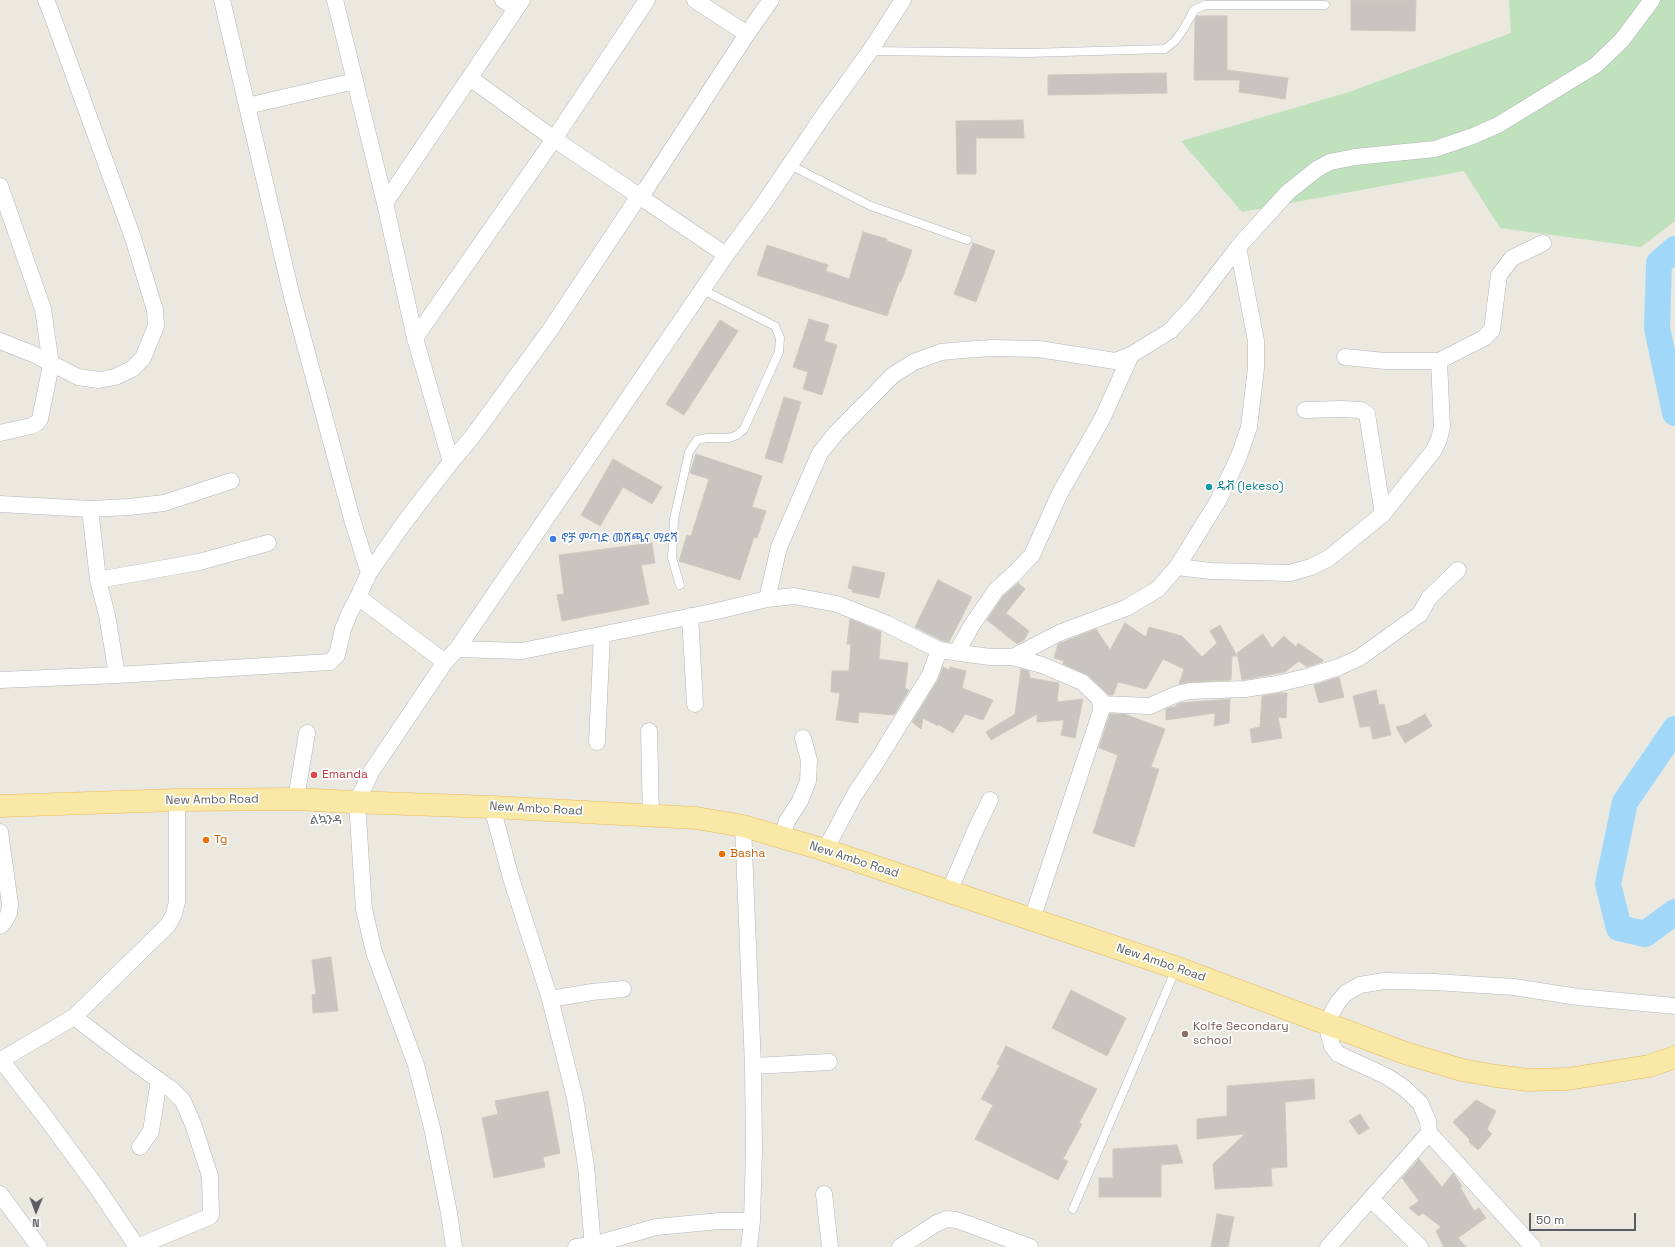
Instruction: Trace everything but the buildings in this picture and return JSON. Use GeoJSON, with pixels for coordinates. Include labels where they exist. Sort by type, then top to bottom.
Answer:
{"type":"FeatureCollection","features":[{"type":"Feature","properties":{"kind":"main road","name":"New Ambo Road"},"geometry":{"type":"LineString","coordinates":[[0,806],[177,800],[296,799],[492,806],[696,818],[743,826],[825,850],[1176,968],[1405,1053],[1462,1070],[1528,1080],[1568,1079],[1649,1066],[1675,1057]]}},
{"type":"Feature","properties":{"kind":"street"},"geometry":{"type":"LineString","coordinates":[[1,343],[33,354],[51,365],[78,377],[99,380],[115,377],[132,369],[143,358],[156,326],[155,310],[133,238],[46,0]]}},
{"type":"Feature","properties":{"kind":"street"},"geometry":{"type":"LineString","coordinates":[[222,0],[306,352],[352,519],[369,573]]}},
{"type":"Feature","properties":{"kind":"street"},"geometry":{"type":"LineString","coordinates":[[335,0],[385,204],[415,338],[451,462]]}},
{"type":"Feature","properties":{"kind":"street"},"geometry":{"type":"LineString","coordinates":[[415,338],[554,139],[647,0]]}},
{"type":"Feature","properties":{"kind":"street"},"geometry":{"type":"LineString","coordinates":[[695,0],[747,34]]}},
{"type":"Feature","properties":{"kind":"street"},"geometry":{"type":"LineString","coordinates":[[0,680],[117,675],[330,662],[337,656],[350,612],[369,573],[404,523],[451,462],[472,438],[550,330],[771,0]]}},
{"type":"Feature","properties":{"kind":"street"},"geometry":{"type":"LineString","coordinates":[[454,1247],[448,1206],[433,1132],[416,1065],[374,952],[364,909],[357,802],[372,772],[446,662],[457,649],[726,255],[790,165],[820,119],[870,52],[903,0]]}},
{"type":"Feature","properties":{"kind":"street"},"geometry":{"type":"LineString","coordinates":[[766,599],[779,547],[820,453],[837,432],[893,375],[914,362],[941,352],[963,350],[992,348],[1039,349],[1115,361],[1131,355],[1170,331],[1194,306],[1238,247],[1288,192],[1317,169],[1330,162],[1355,157],[1435,149],[1473,136],[1498,125],[1596,65],[1622,40],[1652,0]]}},
{"type":"Feature","properties":{"kind":"street"},"geometry":{"type":"LineString","coordinates":[[385,204],[470,78],[514,3]]}},
{"type":"Feature","properties":{"kind":"street"},"geometry":{"type":"LineString","coordinates":[[470,78],[554,139],[726,255]]}},
{"type":"Feature","properties":{"kind":"street"},"geometry":{"type":"LineString","coordinates":[[247,106],[355,81]]}},
{"type":"Feature","properties":{"kind":"street"},"geometry":{"type":"LineString","coordinates":[[0,186],[43,309],[51,365],[40,418],[37,423],[31,426],[0,433]]}},
{"type":"Feature","properties":{"kind":"street"},"geometry":{"type":"LineString","coordinates":[[1344,357],[1385,361],[1439,361],[1484,338],[1492,330],[1499,276],[1512,258],[1543,243]]}},
{"type":"Feature","properties":{"kind":"street"},"geometry":{"type":"LineString","coordinates":[[1013,657],[1058,633],[1126,608],[1158,589],[1177,567],[1218,501],[1239,456],[1249,427],[1256,368],[1256,341],[1238,247]]}},
{"type":"Feature","properties":{"kind":"street"},"geometry":{"type":"LineString","coordinates":[[957,652],[972,625],[996,590],[1032,555],[1060,493],[1102,418],[1131,355]]}},
{"type":"Feature","properties":{"kind":"street"},"geometry":{"type":"LineString","coordinates":[[1177,567],[1211,571],[1290,573],[1311,567],[1328,558],[1383,514],[1434,450],[1442,427],[1439,361]]}},
{"type":"Feature","properties":{"kind":"street"},"geometry":{"type":"LineString","coordinates":[[1305,410],[1361,410],[1367,414],[1383,514]]}},
{"type":"Feature","properties":{"kind":"street"},"geometry":{"type":"LineString","coordinates":[[0,504],[90,508],[129,507],[164,503],[231,481]]}},
{"type":"Feature","properties":{"kind":"street"},"geometry":{"type":"LineString","coordinates":[[90,508],[98,580],[107,615],[117,675]]}},
{"type":"Feature","properties":{"kind":"street"},"geometry":{"type":"LineString","coordinates":[[98,580],[199,562],[268,543]]}},
{"type":"Feature","properties":{"kind":"street"},"geometry":{"type":"LineString","coordinates":[[1102,704],[1150,706],[1178,694],[1190,691],[1245,689],[1270,685],[1310,676],[1339,667],[1359,658],[1420,614],[1429,598],[1458,570]]}},
{"type":"Feature","properties":{"kind":"street"},"geometry":{"type":"LineString","coordinates":[[457,649],[522,651],[766,599],[794,596],[837,604],[885,623],[939,650],[990,657],[1013,657],[1042,665],[1082,682],[1100,698],[1102,704],[1096,727],[1032,919]]}},
{"type":"Feature","properties":{"kind":"street"},"geometry":{"type":"LineString","coordinates":[[358,597],[446,662]]}},
{"type":"Feature","properties":{"kind":"street"},"geometry":{"type":"LineString","coordinates":[[690,616],[694,704]]}},
{"type":"Feature","properties":{"kind":"street"},"geometry":{"type":"LineString","coordinates":[[597,742],[602,635]]}},
{"type":"Feature","properties":{"kind":"street"},"geometry":{"type":"LineString","coordinates":[[825,850],[855,794],[930,675],[939,650]]}},
{"type":"Feature","properties":{"kind":"street"},"geometry":{"type":"LineString","coordinates":[[649,731],[651,815]]}},
{"type":"Feature","properties":{"kind":"street"},"geometry":{"type":"LineString","coordinates":[[296,799],[307,733]]}},
{"type":"Feature","properties":{"kind":"street"},"geometry":{"type":"LineString","coordinates":[[782,837],[787,821],[800,802],[808,781],[809,760],[803,738]]}},
{"type":"Feature","properties":{"kind":"street"},"geometry":{"type":"LineString","coordinates":[[74,1017],[132,1062],[171,1089],[183,1101],[193,1124],[210,1176],[211,1214],[206,1218],[137,1247],[96,1186],[51,1124],[0,1060],[74,1017],[168,925],[174,914],[177,902],[177,800]]}},
{"type":"Feature","properties":{"kind":"street"},"geometry":{"type":"LineString","coordinates":[[949,892],[990,800]]}},
{"type":"Feature","properties":{"kind":"street"},"geometry":{"type":"LineString","coordinates":[[492,806],[511,878],[550,999],[575,1098],[586,1166],[593,1246]]}},
{"type":"Feature","properties":{"kind":"street"},"geometry":{"type":"LineString","coordinates":[[743,826],[753,1066],[754,1149],[752,1221],[749,1247]]}},
{"type":"Feature","properties":{"kind":"street"},"geometry":{"type":"LineString","coordinates":[[0,832],[10,904],[9,913],[5,921],[0,926]]}},
{"type":"Feature","properties":{"kind":"street"},"geometry":{"type":"LineString","coordinates":[[1533,1247],[1429,1133],[1428,1121],[1420,1104],[1403,1087],[1386,1076],[1338,1054],[1332,1046],[1326,1024],[1338,1002],[1346,993],[1360,985],[1384,981],[1434,982],[1514,987],[1578,997],[1675,1006]]}},
{"type":"Feature","properties":{"kind":"street"},"geometry":{"type":"LineString","coordinates":[[550,999],[592,992],[623,989]]}},
{"type":"Feature","properties":{"kind":"street"},"geometry":{"type":"LineString","coordinates":[[753,1066],[829,1062]]}},
{"type":"Feature","properties":{"kind":"street"},"geometry":{"type":"LineString","coordinates":[[140,1148],[151,1131],[159,1080]]}},
{"type":"Feature","properties":{"kind":"street"},"geometry":{"type":"LineString","coordinates":[[1328,1247],[1429,1133]]}},
{"type":"Feature","properties":{"kind":"street"},"geometry":{"type":"LineString","coordinates":[[0,1194],[38,1247]]}},
{"type":"Feature","properties":{"kind":"street"},"geometry":{"type":"LineString","coordinates":[[824,1194],[830,1247]]}},
{"type":"Feature","properties":{"kind":"street"},"geometry":{"type":"LineString","coordinates":[[1371,1199],[1420,1247]]}},
{"type":"Feature","properties":{"kind":"street"},"geometry":{"type":"LineString","coordinates":[[900,1247],[937,1223],[947,1219],[968,1224],[1023,1246]]}},
{"type":"Feature","properties":{"kind":"street"},"geometry":{"type":"LineString","coordinates":[[576,1247],[593,1246],[656,1227],[720,1221],[752,1221]]}},
{"type":"Feature","properties":{"kind":"lane"},"geometry":{"type":"LineString","coordinates":[[870,52],[1028,53],[1165,48],[1175,41],[1194,10],[1205,5],[1325,5]]}},
{"type":"Feature","properties":{"kind":"lane"},"geometry":{"type":"LineString","coordinates":[[790,165],[870,206],[967,240]]}},
{"type":"Feature","properties":{"kind":"lane"},"geometry":{"type":"LineString","coordinates":[[680,585],[672,558],[674,520],[689,452],[697,440],[707,438],[729,438],[737,435],[744,429],[779,352],[780,338],[775,326],[703,290]]}},
{"type":"Feature","properties":{"kind":"lane"},"geometry":{"type":"LineString","coordinates":[[1073,1209],[1176,968]]}},
{"type":"Feature","properties":{"kind":"green space"},"geometry":{"type":"Polygon","coordinates":[[[1509,0],[1675,0],[1675,221],[1641,247],[1500,228],[1464,171],[1242,212],[1181,141],[1349,92],[1511,33],[1509,0]]]}},
{"type":"Feature","properties":{"kind":"waterway"},"geometry":{"type":"LineString","coordinates":[[1675,249],[1659,263],[1657,328],[1675,413]]}},
{"type":"Feature","properties":{"kind":"waterway"},"geometry":{"type":"LineString","coordinates":[[1675,729],[1625,802],[1608,884],[1619,928],[1645,934],[1675,912]]}},
{"type":"Feature","properties":{"kind":"place","name":"ዴቭ (lekeso)"},"geometry":{"type":"Point","coordinates":[1209,487]}},
{"type":"Feature","properties":{"kind":"place","name":"ኖቻ ምጣድ መሸጫና ማደሻ"},"geometry":{"type":"Point","coordinates":[553,539]}},
{"type":"Feature","properties":{"kind":"place","name":"Emanda"},"geometry":{"type":"Point","coordinates":[314,775]}},
{"type":"Feature","properties":{"kind":"place","name":"Tg"},"geometry":{"type":"Point","coordinates":[206,840]}},
{"type":"Feature","properties":{"kind":"place","name":"Basha"},"geometry":{"type":"Point","coordinates":[722,854]}},
{"type":"Feature","properties":{"kind":"place","name":"Kolfe Secondary school"},"geometry":{"type":"Point","coordinates":[1185,1034]}},
{"type":"Feature","properties":{"kind":"district","name":"ልኳንዳ"},"geometry":{"type":"Point","coordinates":[326,820]}}]}
